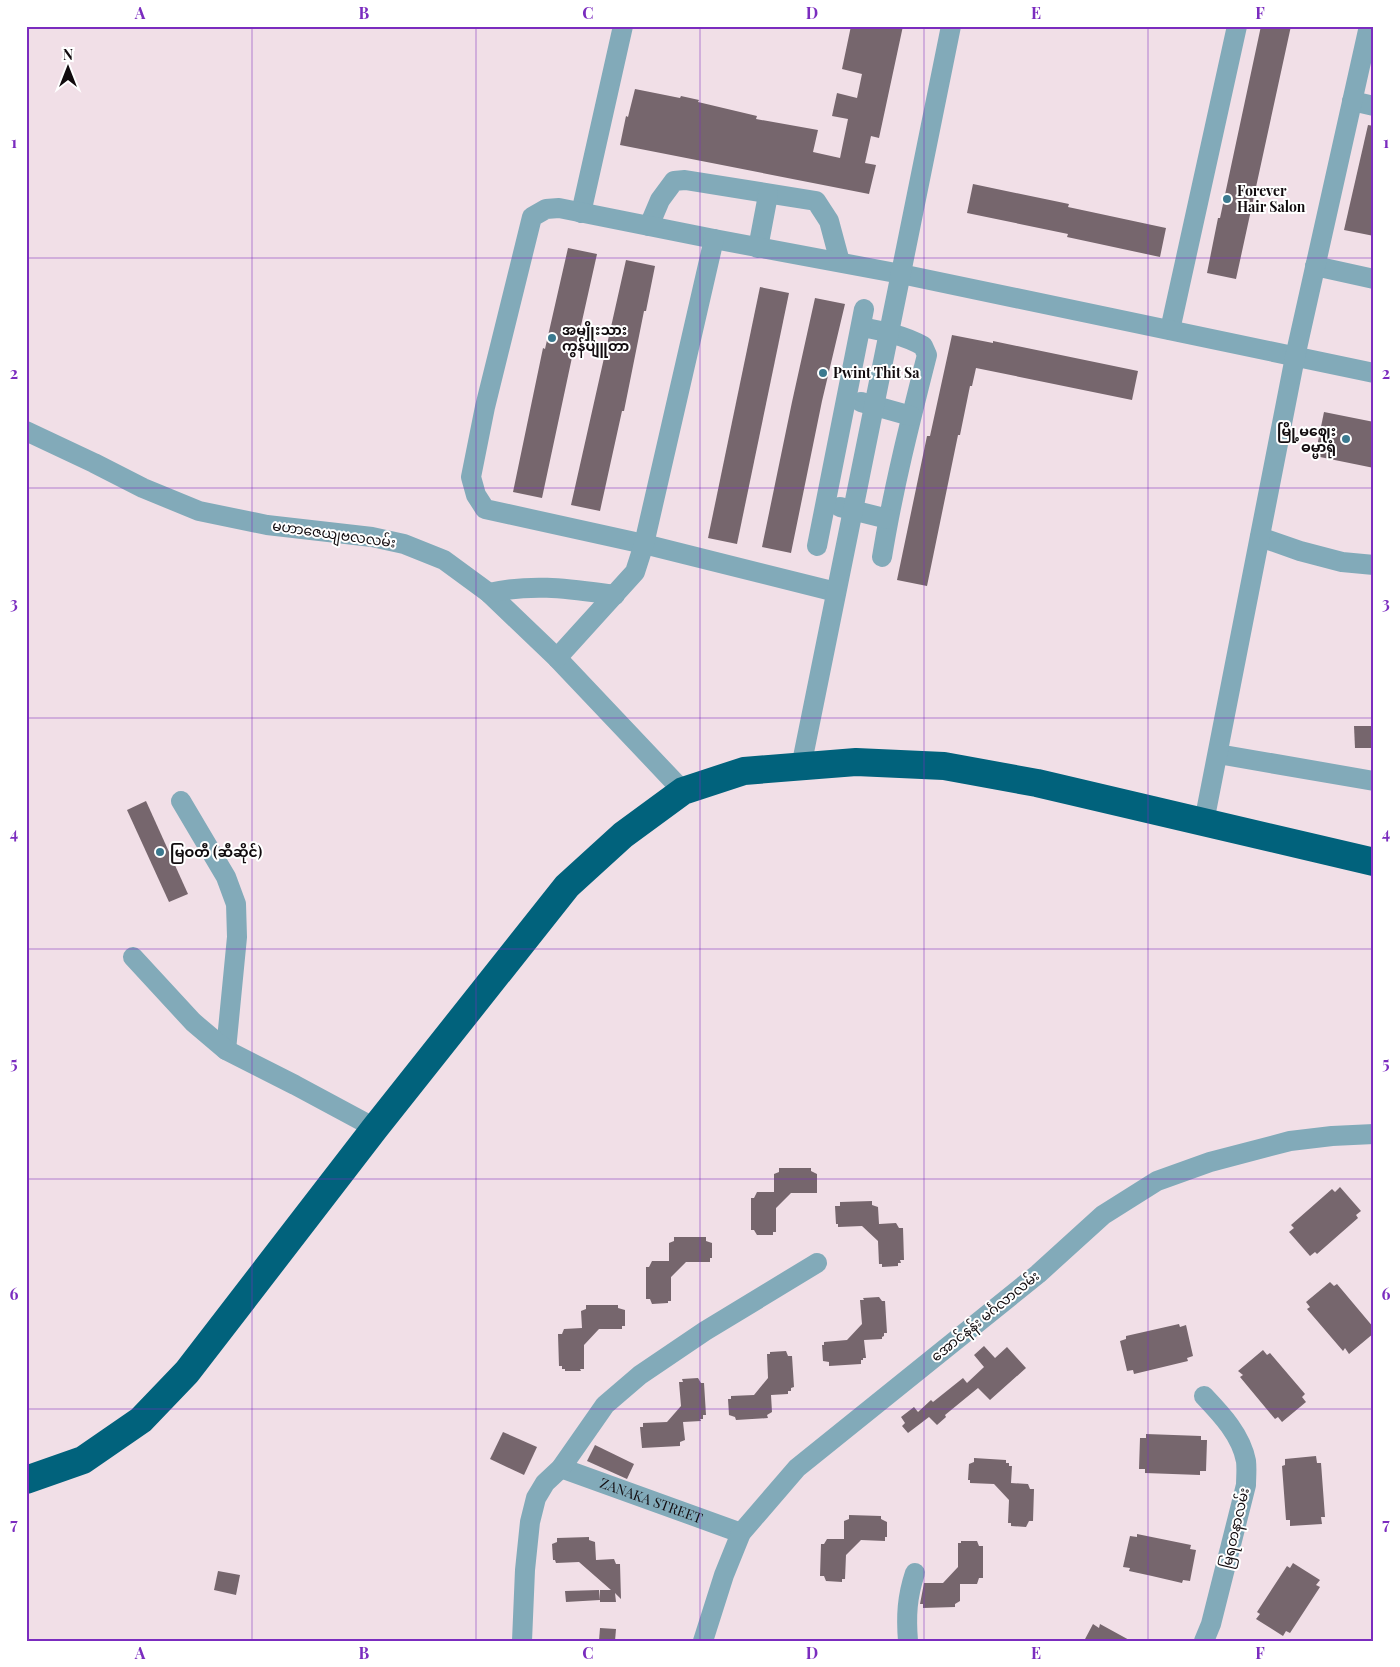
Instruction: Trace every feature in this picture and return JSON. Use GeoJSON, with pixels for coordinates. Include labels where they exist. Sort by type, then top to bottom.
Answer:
{"type":"FeatureCollection","features":[{"type":"Feature","properties":{"kind":"highway"},"geometry":{"type":"LineString","coordinates":[[26,1480],[83,1460],[141,1420],[187,1372],[375,1128],[567,886],[623,834],[684,790],[744,771],[856,762],[944,766],[1037,783],[1374,862]]}},
{"type":"Feature","properties":{"kind":"street"},"geometry":{"type":"LineString","coordinates":[[581,213],[623,26]]}},
{"type":"Feature","properties":{"kind":"street"},"geometry":{"type":"LineString","coordinates":[[800,767],[951,26]]}},
{"type":"Feature","properties":{"kind":"street"},"geometry":{"type":"LineString","coordinates":[[1170,330],[1237,26]]}},
{"type":"Feature","properties":{"kind":"street"},"geometry":{"type":"LineString","coordinates":[[1204,822],[1295,357],[1369,26]]}},
{"type":"Feature","properties":{"kind":"street"},"geometry":{"type":"LineString","coordinates":[[1352,101],[1374,106]]}},
{"type":"Feature","properties":{"kind":"street"},"geometry":{"type":"LineString","coordinates":[[649,226],[660,200],[674,181],[685,180],[768,195],[816,201],[829,221],[840,262]]}},
{"type":"Feature","properties":{"kind":"street"},"geometry":{"type":"LineString","coordinates":[[758,248],[768,195]]}},
{"type":"Feature","properties":{"kind":"street"},"geometry":{"type":"LineString","coordinates":[[836,592],[644,544],[485,509],[476,495],[471,477],[485,407],[532,217],[546,209],[559,208],[714,240],[901,274],[1374,373]]}},
{"type":"Feature","properties":{"kind":"street"},"geometry":{"type":"LineString","coordinates":[[556,658],[635,572],[644,544],[714,240]]}},
{"type":"Feature","properties":{"kind":"street"},"geometry":{"type":"LineString","coordinates":[[1315,266],[1374,279]]}},
{"type":"Feature","properties":{"kind":"street"},"geometry":{"type":"LineString","coordinates":[[817,546],[862,318],[889,332],[924,346],[927,355],[888,519],[882,557]]}},
{"type":"Feature","properties":{"kind":"street"},"geometry":{"type":"LineString","coordinates":[[847,398],[911,416]]}},
{"type":"Feature","properties":{"kind":"street","name":"မဟာဇေယျဗလလမ်း"},"geometry":{"type":"LineString","coordinates":[[26,431],[143,488],[199,511],[267,525],[372,537],[404,544],[444,560],[489,592],[684,790]]}},
{"type":"Feature","properties":{"kind":"street"},"geometry":{"type":"LineString","coordinates":[[826,503],[888,519]]}},
{"type":"Feature","properties":{"kind":"street"},"geometry":{"type":"LineString","coordinates":[[1260,537],[1300,551],[1342,562],[1374,564]]}},
{"type":"Feature","properties":{"kind":"street"},"geometry":{"type":"LineString","coordinates":[[489,592],[511,588],[546,586],[615,594]]}},
{"type":"Feature","properties":{"kind":"street"},"geometry":{"type":"LineString","coordinates":[[1218,754],[1374,781]]}},
{"type":"Feature","properties":{"kind":"street"},"geometry":{"type":"LineString","coordinates":[[181,801],[226,877],[236,904],[237,937],[226,1050]]}},
{"type":"Feature","properties":{"kind":"street"},"geometry":{"type":"LineString","coordinates":[[133,957],[193,1022],[226,1050],[375,1128]]}},
{"type":"Feature","properties":{"kind":"street","name":"အောင်နန်း မင်္ဂလာလမ်း"},"geometry":{"type":"LineString","coordinates":[[703,1641],[724,1575],[741,1533],[797,1468],[1038,1274],[1103,1215],[1157,1182],[1210,1162],[1290,1141],[1374,1134]]}},
{"type":"Feature","properties":{"kind":"street"},"geometry":{"type":"LineString","coordinates":[[522,1641],[525,1570],[530,1522],[536,1498],[545,1483],[562,1468],[606,1405],[640,1375],[705,1331],[817,1263]]}},
{"type":"Feature","properties":{"kind":"street","name":"မြရတနာလမ်း"},"geometry":{"type":"LineString","coordinates":[[1204,1396],[1225,1418],[1236,1436],[1246,1462],[1246,1485],[1211,1624],[1204,1641]]}},
{"type":"Feature","properties":{"kind":"street","name":"ZANAKA STREET"},"geometry":{"type":"LineString","coordinates":[[562,1468],[741,1533]]}},
{"type":"Feature","properties":{"kind":"street"},"geometry":{"type":"LineString","coordinates":[[908,1641],[906,1616],[909,1592],[915,1574]]}},
{"type":"Feature","properties":{"kind":"building"},"geometry":{"type":"Polygon","coordinates":[[[851,26],[903,26],[879,138],[871,136],[865,163],[876,165],[869,194],[620,145],[626,116],[628,117],[635,89],[699,100],[698,102],[757,116],[756,119],[818,130],[813,152],[840,158],[848,119],[832,116],[837,93],[857,98],[862,74],[842,69],[851,26]]]}},
{"type":"Feature","properties":{"kind":"building"},"geometry":{"type":"Polygon","coordinates":[[[1261,26],[1291,26],[1236,279],[1207,273],[1261,26]]]}},
{"type":"Feature","properties":{"kind":"building"},"geometry":{"type":"Polygon","coordinates":[[[1368,125],[1374,126],[1374,236],[1344,230],[1368,125]]]}},
{"type":"Feature","properties":{"kind":"building"},"geometry":{"type":"Polygon","coordinates":[[[973,184],[1069,204],[1068,207],[1166,228],[1160,257],[1067,237],[1068,234],[967,213],[973,184]]]}},
{"type":"Feature","properties":{"kind":"building"},"geometry":{"type":"Polygon","coordinates":[[[568,248],[597,254],[576,348],[574,348],[542,498],[513,492],[543,348],[545,349],[568,248]]]}},
{"type":"Feature","properties":{"kind":"building"},"geometry":{"type":"Polygon","coordinates":[[[626,260],[655,266],[624,411],[622,411],[600,511],[571,505],[626,260]]]}},
{"type":"Feature","properties":{"kind":"building"},"geometry":{"type":"Polygon","coordinates":[[[760,287],[789,293],[737,544],[708,538],[760,287]]]}},
{"type":"Feature","properties":{"kind":"building"},"geometry":{"type":"Polygon","coordinates":[[[815,298],[845,304],[822,401],[791,553],[762,547],[815,298]]]}},
{"type":"Feature","properties":{"kind":"building"},"geometry":{"type":"Polygon","coordinates":[[[952,335],[993,343],[993,341],[1138,371],[1132,400],[976,368],[972,386],[970,386],[960,435],[958,435],[927,586],[897,580],[927,436],[930,436],[952,335]]]}},
{"type":"Feature","properties":{"kind":"building","name":"မြို့မဈေး ဓမ္မာရုံ"},"geometry":{"type":"Polygon","coordinates":[[[1324,412],[1374,422],[1374,468],[1315,456],[1324,412]]]}},
{"type":"Feature","properties":{"kind":"building"},"geometry":{"type":"Polygon","coordinates":[[[1354,726],[1374,726],[1374,748],[1355,748],[1354,726]]]}},
{"type":"Feature","properties":{"kind":"building"},"geometry":{"type":"Polygon","coordinates":[[[146,801],[188,894],[169,902],[127,810],[146,801]]]}},
{"type":"Feature","properties":{"kind":"building"},"geometry":{"type":"Polygon","coordinates":[[[779,1168],[811,1168],[811,1171],[817,1174],[817,1193],[791,1193],[776,1208],[776,1232],[773,1232],[773,1235],[757,1235],[754,1230],[751,1230],[751,1198],[754,1198],[757,1192],[774,1192],[774,1174],[779,1172],[779,1168]]]}},
{"type":"Feature","properties":{"kind":"building"},"geometry":{"type":"Polygon","coordinates":[[[1340,1187],[1361,1211],[1356,1215],[1358,1218],[1317,1254],[1315,1252],[1310,1256],[1289,1232],[1294,1228],[1291,1225],[1332,1189],[1335,1192],[1340,1187]]]}},
{"type":"Feature","properties":{"kind":"building"},"geometry":{"type":"Polygon","coordinates":[[[872,1201],[872,1205],[878,1207],[879,1224],[896,1223],[899,1228],[903,1228],[904,1260],[900,1260],[901,1263],[898,1263],[898,1266],[882,1267],[882,1264],[879,1264],[878,1241],[862,1226],[838,1227],[838,1224],[836,1224],[835,1206],[840,1206],[840,1202],[872,1201]]]}},
{"type":"Feature","properties":{"kind":"building"},"geometry":{"type":"Polygon","coordinates":[[[674,1237],[706,1237],[706,1241],[712,1243],[712,1258],[710,1258],[710,1262],[686,1262],[671,1277],[671,1301],[668,1301],[668,1303],[652,1304],[650,1299],[646,1299],[646,1267],[649,1267],[652,1261],[669,1261],[669,1243],[674,1241],[674,1237]]]}},
{"type":"Feature","properties":{"kind":"building"},"geometry":{"type":"Polygon","coordinates":[[[1330,1282],[1334,1286],[1337,1284],[1374,1328],[1374,1333],[1349,1354],[1345,1348],[1343,1351],[1307,1309],[1310,1307],[1306,1302],[1330,1282]]]}},
{"type":"Feature","properties":{"kind":"building"},"geometry":{"type":"Polygon","coordinates":[[[879,1297],[882,1301],[885,1301],[887,1333],[884,1333],[882,1339],[864,1340],[866,1358],[861,1360],[861,1364],[829,1366],[829,1362],[823,1361],[822,1345],[824,1345],[824,1342],[847,1340],[862,1324],[860,1300],[864,1300],[863,1298],[879,1297]]]}},
{"type":"Feature","properties":{"kind":"building"},"geometry":{"type":"Polygon","coordinates":[[[586,1305],[618,1305],[618,1308],[625,1310],[625,1326],[622,1326],[622,1329],[599,1329],[584,1345],[584,1369],[580,1369],[581,1371],[565,1371],[565,1369],[562,1369],[562,1366],[559,1366],[558,1334],[562,1334],[564,1329],[582,1328],[581,1311],[586,1309],[586,1305]]]}},
{"type":"Feature","properties":{"kind":"building"},"geometry":{"type":"Polygon","coordinates":[[[1179,1324],[1180,1327],[1186,1325],[1193,1356],[1187,1358],[1188,1361],[1134,1374],[1133,1370],[1127,1371],[1120,1341],[1126,1339],[1126,1336],[1179,1324]]]}},
{"type":"Feature","properties":{"kind":"building"},"geometry":{"type":"Polygon","coordinates":[[[984,1346],[995,1358],[1007,1347],[1026,1368],[990,1400],[978,1388],[945,1415],[946,1417],[937,1425],[929,1417],[908,1433],[902,1426],[905,1423],[901,1417],[914,1407],[918,1412],[931,1400],[933,1402],[963,1378],[967,1383],[984,1367],[974,1355],[984,1346]]]}},
{"type":"Feature","properties":{"kind":"building"},"geometry":{"type":"Polygon","coordinates":[[[1263,1350],[1267,1355],[1270,1353],[1305,1394],[1302,1397],[1306,1402],[1282,1422],[1278,1417],[1275,1419],[1240,1377],[1243,1375],[1238,1371],[1263,1350]]]}},
{"type":"Feature","properties":{"kind":"building"},"geometry":{"type":"Polygon","coordinates":[[[786,1351],[788,1356],[792,1356],[794,1387],[791,1388],[791,1391],[788,1391],[788,1394],[771,1395],[772,1412],[767,1415],[768,1418],[736,1420],[735,1417],[729,1415],[728,1399],[731,1399],[731,1396],[754,1395],[768,1378],[767,1354],[770,1354],[770,1352],[786,1351]]]}},
{"type":"Feature","properties":{"kind":"building"},"geometry":{"type":"Polygon","coordinates":[[[698,1378],[701,1383],[704,1383],[706,1415],[703,1415],[703,1419],[700,1419],[701,1421],[683,1422],[685,1440],[680,1442],[680,1446],[642,1448],[640,1427],[643,1427],[643,1423],[667,1422],[681,1406],[679,1382],[683,1382],[682,1379],[698,1378]]]}},
{"type":"Feature","properties":{"kind":"building"},"geometry":{"type":"Polygon","coordinates":[[[503,1432],[537,1447],[524,1475],[490,1459],[503,1432]]]}},
{"type":"Feature","properties":{"kind":"building"},"geometry":{"type":"Polygon","coordinates":[[[1146,1434],[1201,1436],[1201,1440],[1207,1440],[1206,1471],[1200,1471],[1200,1475],[1145,1473],[1145,1469],[1139,1469],[1140,1438],[1146,1438],[1146,1434]]]}},
{"type":"Feature","properties":{"kind":"building"},"geometry":{"type":"Polygon","coordinates":[[[595,1445],[634,1464],[627,1479],[587,1461],[595,1445]]]}},
{"type":"Feature","properties":{"kind":"building"},"geometry":{"type":"Polygon","coordinates":[[[1316,1456],[1317,1463],[1321,1463],[1325,1517],[1321,1517],[1322,1524],[1290,1526],[1290,1520],[1286,1520],[1282,1466],[1285,1465],[1285,1459],[1316,1456]]]}},
{"type":"Feature","properties":{"kind":"building"},"geometry":{"type":"Polygon","coordinates":[[[974,1458],[1006,1460],[1009,1466],[1012,1466],[1011,1483],[1028,1484],[1030,1489],[1034,1489],[1033,1521],[1029,1521],[1026,1527],[1011,1526],[1011,1523],[1008,1523],[1009,1500],[994,1484],[970,1483],[970,1480],[968,1480],[969,1464],[974,1462],[974,1458]]]}},
{"type":"Feature","properties":{"kind":"building"},"geometry":{"type":"Polygon","coordinates":[[[849,1515],[881,1516],[881,1519],[887,1522],[887,1537],[885,1537],[885,1541],[861,1540],[846,1555],[845,1579],[842,1579],[842,1582],[826,1581],[824,1576],[820,1576],[821,1544],[824,1544],[827,1539],[844,1539],[844,1521],[849,1519],[849,1515]]]}},
{"type":"Feature","properties":{"kind":"building"},"geometry":{"type":"Polygon","coordinates":[[[1137,1534],[1191,1545],[1190,1549],[1196,1550],[1190,1581],[1183,1580],[1182,1583],[1129,1571],[1130,1568],[1123,1567],[1130,1536],[1137,1537],[1137,1534]]]}},
{"type":"Feature","properties":{"kind":"building"},"geometry":{"type":"Polygon","coordinates":[[[589,1537],[589,1540],[595,1542],[596,1560],[614,1559],[616,1564],[620,1564],[621,1599],[615,1593],[616,1602],[600,1602],[600,1590],[611,1590],[579,1562],[556,1563],[553,1560],[552,1544],[557,1542],[557,1538],[589,1537]]]}},
{"type":"Feature","properties":{"kind":"building"},"geometry":{"type":"Polygon","coordinates":[[[961,1541],[977,1541],[979,1546],[983,1546],[983,1578],[979,1578],[977,1584],[960,1584],[960,1601],[955,1604],[955,1607],[923,1608],[923,1604],[920,1604],[924,1583],[943,1583],[958,1567],[958,1543],[961,1543],[961,1541]]]}},
{"type":"Feature","properties":{"kind":"building"},"geometry":{"type":"Polygon","coordinates":[[[1293,1563],[1320,1580],[1316,1585],[1320,1587],[1290,1633],[1286,1631],[1283,1636],[1256,1619],[1260,1614],[1257,1612],[1287,1566],[1290,1568],[1293,1563]]]}},
{"type":"Feature","properties":{"kind":"building"},"geometry":{"type":"Polygon","coordinates":[[[218,1571],[240,1575],[236,1595],[214,1590],[218,1571]]]}},
{"type":"Feature","properties":{"kind":"building"},"geometry":{"type":"Polygon","coordinates":[[[599,1590],[600,1600],[566,1602],[565,1591],[599,1590]]]}},
{"type":"Feature","properties":{"kind":"building"},"geometry":{"type":"Polygon","coordinates":[[[1093,1624],[1099,1628],[1100,1624],[1131,1641],[1084,1641],[1093,1624]]]}},
{"type":"Feature","properties":{"kind":"building"},"geometry":{"type":"Polygon","coordinates":[[[600,1628],[616,1629],[615,1641],[599,1641],[600,1628]]]}},
{"type":"Feature","properties":{"kind":"place","name":"Forever Hair Salon"},"geometry":{"type":"Point","coordinates":[1227,199]}},
{"type":"Feature","properties":{"kind":"place","name":"အမျိုးသား ကွန်ပျူတာ"},"geometry":{"type":"Point","coordinates":[552,338]}},
{"type":"Feature","properties":{"kind":"place","name":"Pwint Thit Sa"},"geometry":{"type":"Point","coordinates":[823,373]}},
{"type":"Feature","properties":{"kind":"place","name":"မြို့မဈေး ဓမ္မာရုံ"},"geometry":{"type":"Point","coordinates":[1346,439]}},
{"type":"Feature","properties":{"kind":"place","name":"မြဝတီ (ဆီဆိုင်)"},"geometry":{"type":"Point","coordinates":[160,852]}}]}
